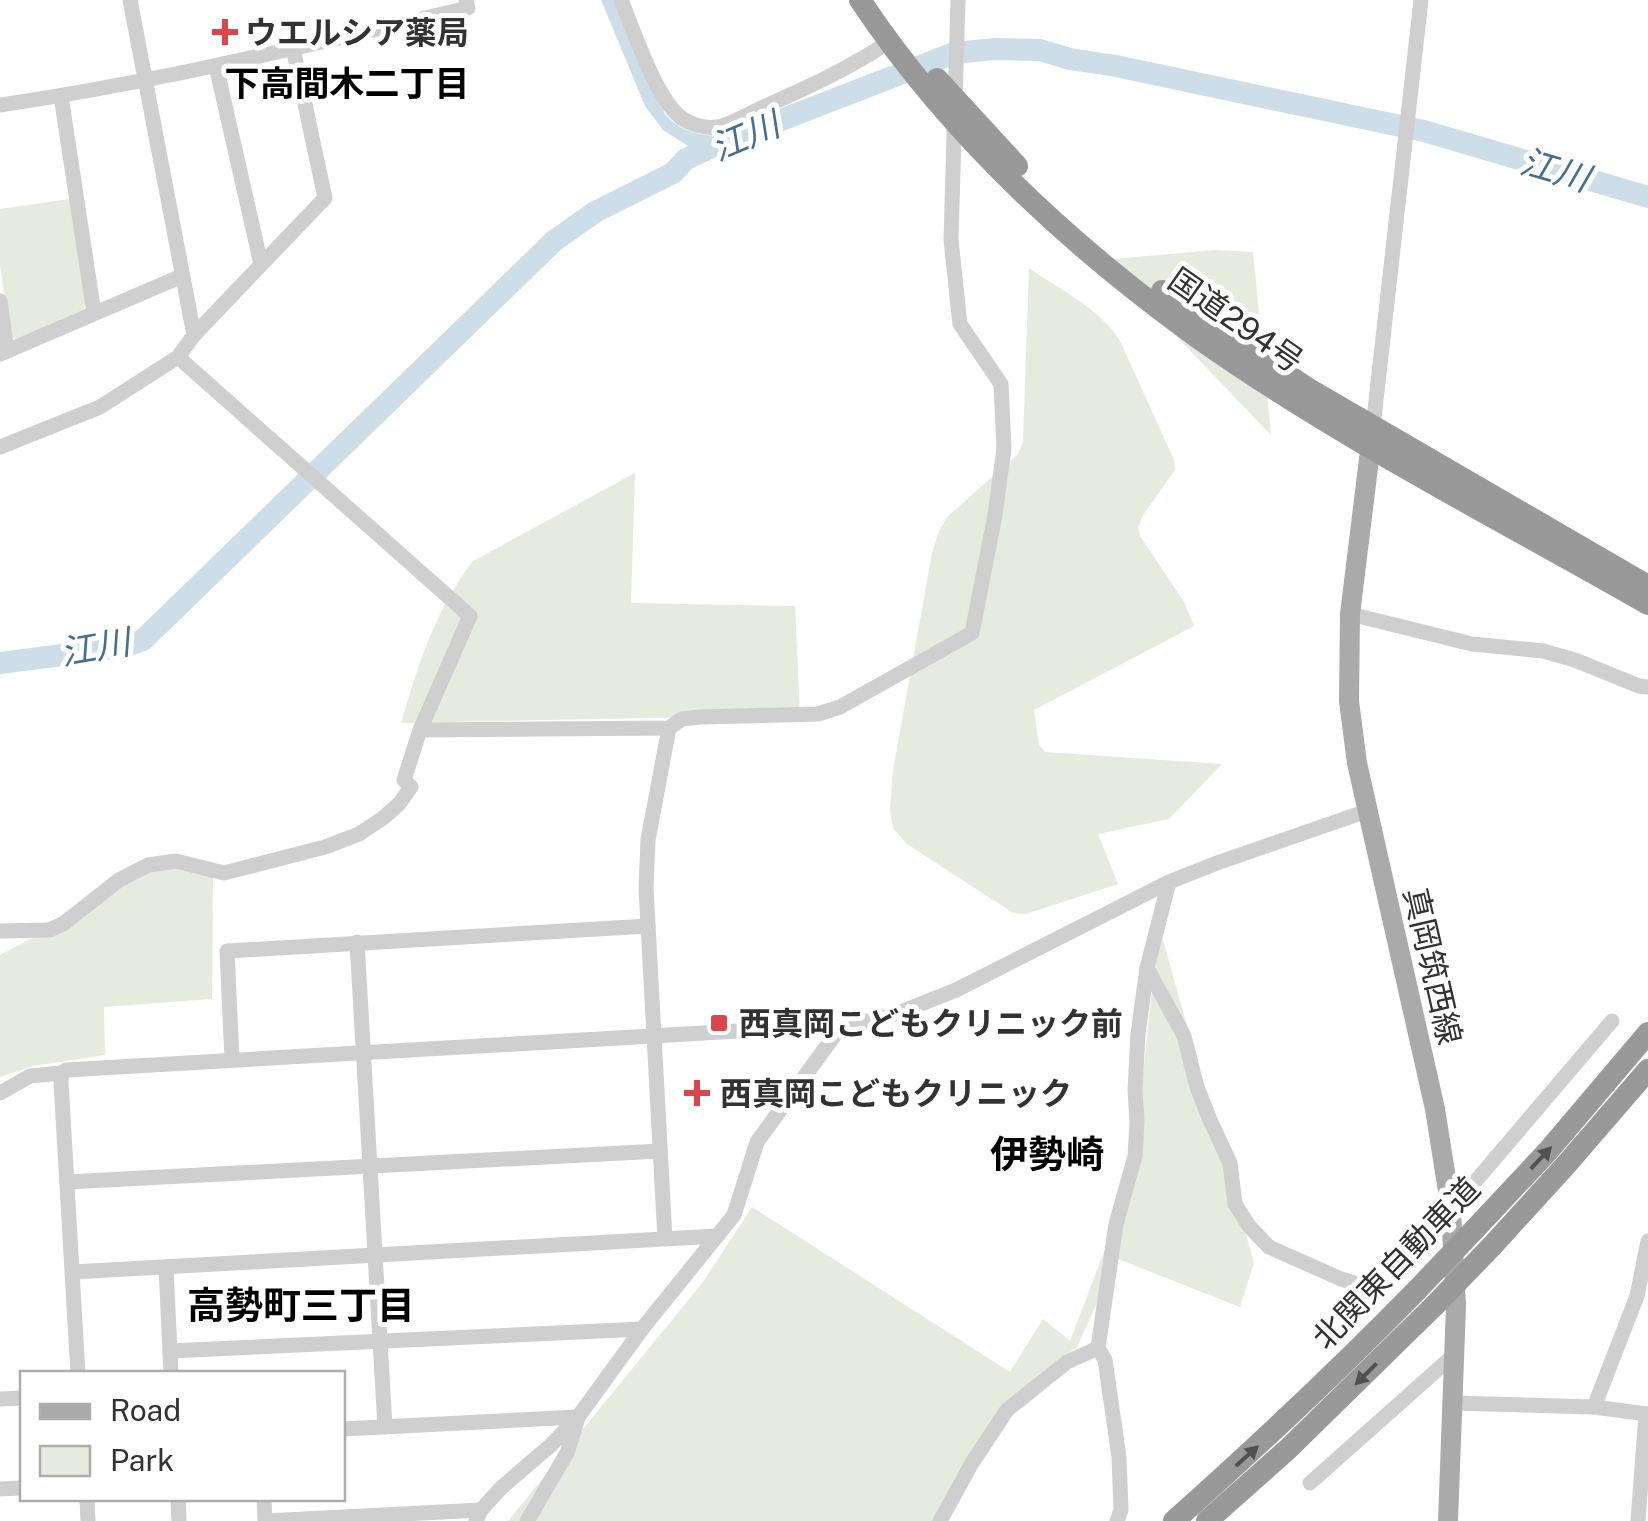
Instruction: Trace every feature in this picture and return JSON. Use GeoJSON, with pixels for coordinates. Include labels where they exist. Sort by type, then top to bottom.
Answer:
{"type":"FeatureCollection","features":[{"type":"Feature","properties":{"kind":"highway","name":"国道294号"},"geometry":{"type":"LineString","coordinates":[[860,0],[898,44],[937,74],[956,102],[1049,198],[1150,282],[1372,437],[1648,604]]}},
{"type":"Feature","properties":{"kind":"highway","name":"国道294号"},"geometry":{"type":"LineString","coordinates":[[878,0],[898,44]]}},
{"type":"Feature","properties":{"kind":"highway","name":"国道294号"},"geometry":{"type":"LineString","coordinates":[[937,74],[956,126],[1038,209],[1143,296],[1246,370],[1648,586]]}},
{"type":"Feature","properties":{"kind":"highway","name":"北関東自動車道"},"geometry":{"type":"LineString","coordinates":[[1207,1521],[1288,1449],[1426,1297],[1475,1229],[1548,1151],[1648,1033]]}},
{"type":"Feature","properties":{"kind":"highway","name":"北関東自動車道"},"geometry":{"type":"LineString","coordinates":[[1174,1521],[1426,1297],[1492,1246],[1648,1070]]}},
{"type":"Feature","properties":{"kind":"main road","name":"真岡筑西線"},"geometry":{"type":"LineString","coordinates":[[1372,437],[1350,614],[1351,732],[1435,1110],[1451,1210],[1456,1277],[1448,1521]]}},
{"type":"Feature","properties":{"kind":"street"},"geometry":{"type":"LineString","coordinates":[[130,0],[194,335]]}},
{"type":"Feature","properties":{"kind":"street"},"geometry":{"type":"LineString","coordinates":[[0,105],[216,66],[468,8],[466,0]]}},
{"type":"Feature","properties":{"kind":"street"},"geometry":{"type":"LineString","coordinates":[[621,0],[656,83],[672,108],[698,126],[717,127],[898,44]]}},
{"type":"Feature","properties":{"kind":"street"},"geometry":{"type":"LineString","coordinates":[[937,74],[957,34],[958,0]]}},
{"type":"Feature","properties":{"kind":"street"},"geometry":{"type":"LineString","coordinates":[[1372,437],[1422,0]]}},
{"type":"Feature","properties":{"kind":"street"},"geometry":{"type":"LineString","coordinates":[[0,447],[100,407],[178,356],[325,198],[293,48]]}},
{"type":"Feature","properties":{"kind":"street"},"geometry":{"type":"LineString","coordinates":[[216,66],[260,264]]}},
{"type":"Feature","properties":{"kind":"street"},"geometry":{"type":"LineString","coordinates":[[61,96],[94,313]]}},
{"type":"Feature","properties":{"kind":"street"},"geometry":{"type":"LineString","coordinates":[[420,730],[669,728],[682,719],[700,717],[818,714],[840,707],[972,632],[1004,448],[1001,384],[960,324],[951,240],[956,102]]}},
{"type":"Feature","properties":{"kind":"street"},"geometry":{"type":"LineString","coordinates":[[0,301],[4,352],[182,276]]}},
{"type":"Feature","properties":{"kind":"street"},"geometry":{"type":"LineString","coordinates":[[0,931],[40,932],[63,924],[119,880],[148,866],[176,861],[224,873],[325,847],[359,834],[391,811],[411,788],[404,780],[420,730],[470,616],[178,356]]}},
{"type":"Feature","properties":{"kind":"street"},"geometry":{"type":"LineString","coordinates":[[1350,614],[1472,644],[1542,651],[1648,687]]}},
{"type":"Feature","properties":{"kind":"street"},"geometry":{"type":"LineString","coordinates":[[665,1239],[648,926],[648,840],[669,728]]}},
{"type":"Feature","properties":{"kind":"street"},"geometry":{"type":"LineString","coordinates":[[0,1093],[30,1076],[62,1073],[71,1068],[842,1026],[874,1020],[929,1002],[1169,882],[1367,810]]}},
{"type":"Feature","properties":{"kind":"street"},"geometry":{"type":"LineString","coordinates":[[1116,1521],[1121,1510],[1119,1457],[1104,1360],[1098,1348],[1116,1224],[1135,1156],[1137,1052],[1147,968],[1169,882]]}},
{"type":"Feature","properties":{"kind":"street"},"geometry":{"type":"LineString","coordinates":[[232,1060],[226,951],[648,926]]}},
{"type":"Feature","properties":{"kind":"street"},"geometry":{"type":"LineString","coordinates":[[357,942],[386,1427]]}},
{"type":"Feature","properties":{"kind":"street"},"geometry":{"type":"LineString","coordinates":[[1147,968],[1184,1036],[1197,1087],[1230,1163],[1235,1204],[1249,1226],[1270,1246],[1341,1279],[1367,1286],[1451,1210],[1612,1021]]}},
{"type":"Feature","properties":{"kind":"street"},"geometry":{"type":"LineString","coordinates":[[264,1501],[265,1521],[479,1515],[500,1488],[578,1417],[734,1215],[757,1142],[842,1026]]}},
{"type":"Feature","properties":{"kind":"street"},"geometry":{"type":"LineString","coordinates":[[62,1073],[78,1371]]}},
{"type":"Feature","properties":{"kind":"street"},"geometry":{"type":"LineString","coordinates":[[67,1182],[660,1152]]}},
{"type":"Feature","properties":{"kind":"street"},"geometry":{"type":"LineString","coordinates":[[72,1272],[717,1236]]}},
{"type":"Feature","properties":{"kind":"street"},"geometry":{"type":"LineString","coordinates":[[1594,1407],[1638,1296],[1648,1241]]}},
{"type":"Feature","properties":{"kind":"street"},"geometry":{"type":"LineString","coordinates":[[166,1267],[171,1371]]}},
{"type":"Feature","properties":{"kind":"street"},"geometry":{"type":"LineString","coordinates":[[170,1351],[642,1330]]}},
{"type":"Feature","properties":{"kind":"street"},"geometry":{"type":"LineString","coordinates":[[940,1521],[1007,1410],[1067,1362],[1098,1348]]}},
{"type":"Feature","properties":{"kind":"street"},"geometry":{"type":"LineString","coordinates":[[1310,1483],[1455,1354]]}},
{"type":"Feature","properties":{"kind":"street"},"geometry":{"type":"LineString","coordinates":[[1453,1403],[1594,1407],[1647,1414],[1638,1521]]}},
{"type":"Feature","properties":{"kind":"street"},"geometry":{"type":"LineString","coordinates":[[345,1429],[578,1417]]}},
{"type":"Feature","properties":{"kind":"street"},"geometry":{"type":"LineString","coordinates":[[527,1521],[567,1453],[578,1417]]}},
{"type":"Feature","properties":{"kind":"green space"},"geometry":{"type":"Polygon","coordinates":[[[70,199],[86,302],[82,313],[19,341],[10,335],[0,266],[0,209],[70,199]]]}},
{"type":"Feature","properties":{"kind":"green space"},"geometry":{"type":"Polygon","coordinates":[[[1215,250],[1253,252],[1271,435],[1103,260],[1215,250]]]}},
{"type":"Feature","properties":{"kind":"green space"},"geometry":{"type":"Polygon","coordinates":[[[1029,268],[1092,311],[1121,343],[1175,470],[1143,515],[1138,528],[1140,536],[1184,602],[1194,626],[1034,710],[1039,745],[1045,752],[1222,764],[1169,819],[1098,834],[1118,884],[1026,914],[1013,913],[907,844],[893,828],[890,809],[893,770],[939,531],[948,516],[1018,454],[1023,442],[1029,268]]]}},
{"type":"Feature","properties":{"kind":"green space"},"geometry":{"type":"Polygon","coordinates":[[[635,473],[631,603],[795,606],[800,715],[401,723],[438,619],[473,561],[635,473]]]}},
{"type":"Feature","properties":{"kind":"green space"},"geometry":{"type":"Polygon","coordinates":[[[148,865],[213,870],[212,999],[104,1007],[105,1055],[33,1066],[0,1077],[0,955],[148,865]]]}},
{"type":"Feature","properties":{"kind":"green space"},"geometry":{"type":"Polygon","coordinates":[[[1159,926],[1254,1263],[1240,1307],[1113,1257],[1077,1347],[1026,1386],[937,1521],[508,1521],[703,1282],[752,1207],[1010,1372],[1043,1319],[1070,1341],[1123,1202],[1142,1083],[1159,926]]]}},
{"type":"Feature","properties":{"kind":"shaded area"},"geometry":{"type":"Polygon","coordinates":[[[601,0],[614,0],[665,114],[689,131],[719,136],[691,148],[663,130],[645,106],[601,0]]]}},
{"type":"Feature","properties":{"kind":"waterway","name":"江川"},"geometry":{"type":"LineString","coordinates":[[0,663],[123,647],[143,640],[554,241],[595,212],[673,173],[686,159],[714,146],[954,53],[1040,50],[1424,131],[1648,197]]}},
{"type":"Feature","properties":{"kind":"place","name":"ウエルシア薬局"},"geometry":{"type":"Point","coordinates":[225,32]}},
{"type":"Feature","properties":{"kind":"place","name":"西真岡こどもクリニック前"},"geometry":{"type":"Point","coordinates":[719,1023]}},
{"type":"Feature","properties":{"kind":"place","name":"西真岡こどもクリニック"},"geometry":{"type":"Point","coordinates":[697,1093]}},
{"type":"Feature","properties":{"kind":"district","name":"下高間木二丁目"},"geometry":{"type":"Point","coordinates":[347,83]}},
{"type":"Feature","properties":{"kind":"district","name":"伊勢崎"},"geometry":{"type":"Point","coordinates":[1047,1154]}},
{"type":"Feature","properties":{"kind":"district","name":"高勢町三丁目"},"geometry":{"type":"Point","coordinates":[301,1305]}}]}
